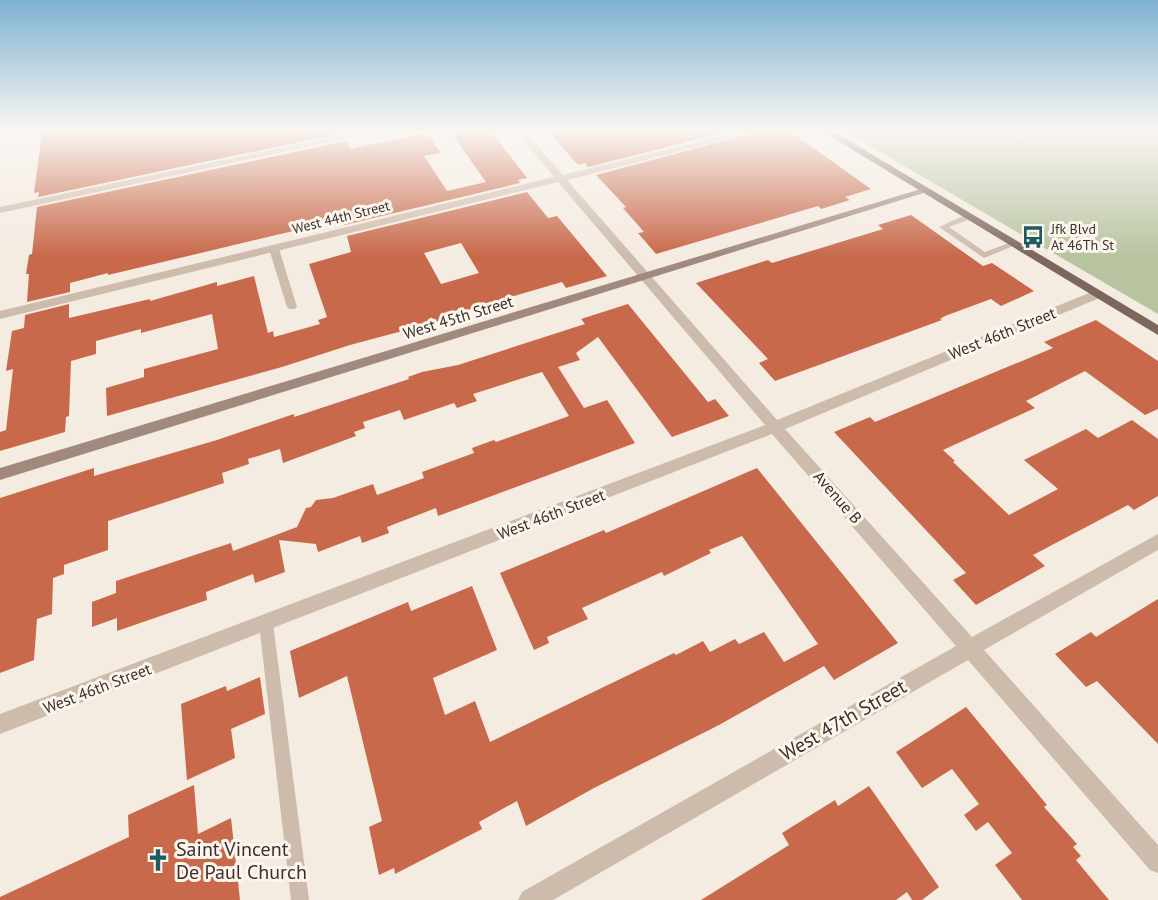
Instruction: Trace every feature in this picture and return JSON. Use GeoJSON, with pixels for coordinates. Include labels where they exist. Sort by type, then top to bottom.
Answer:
{"type":"FeatureCollection","features":[{"type":"Feature","properties":{"kind":"main road"},"geometry":{"type":"LineString","coordinates":[[894,172],[1158,331]]}},
{"type":"Feature","properties":{"kind":"street"},"geometry":{"type":"LineString","coordinates":[[0,210],[181,172]]}},
{"type":"Feature","properties":{"kind":"street","name":"Avenue B"},"geometry":{"type":"LineString","coordinates":[[555,172],[775,427],[1158,862]]}},
{"type":"Feature","properties":{"kind":"street","name":"West 44th Street"},"geometry":{"type":"LineString","coordinates":[[0,315],[589,172]]}},
{"type":"Feature","properties":{"kind":"street","name":"West 45th Street"},"geometry":{"type":"LineString","coordinates":[[0,474],[926,191]]}},
{"type":"Feature","properties":{"kind":"street","name":"West 46th Street"},"geometry":{"type":"LineString","coordinates":[[0,724],[266,624],[775,427],[1098,294]]}},
{"type":"Feature","properties":{"kind":"street","name":"West 47th Street"},"geometry":{"type":"LineString","coordinates":[[530,900],[1158,541]]}},
{"type":"Feature","properties":{"kind":"lane"},"geometry":{"type":"LineString","coordinates":[[968,217],[943,227],[984,255],[1014,244]]}},
{"type":"Feature","properties":{"kind":"lane"},"geometry":{"type":"LineString","coordinates":[[274,249],[292,307]]}},
{"type":"Feature","properties":{"kind":"lane"},"geometry":{"type":"LineString","coordinates":[[266,624],[300,900]]}},
{"type":"Feature","properties":{"kind":"green space"},"geometry":{"type":"Polygon","coordinates":[[[914,172],[1158,172],[1158,314],[914,172]]]}},
{"type":"Feature","properties":{"kind":"building"},"geometry":{"type":"Polygon","coordinates":[[[37,172],[157,172],[38,197],[39,192],[34,193],[37,172]]]}},
{"type":"Feature","properties":{"kind":"building"},"geometry":{"type":"Polygon","coordinates":[[[201,172],[435,172],[447,191],[486,182],[479,172],[522,172],[527,178],[518,180],[520,183],[344,225],[343,220],[327,223],[108,275],[108,273],[70,283],[70,292],[27,302],[29,274],[26,274],[29,255],[32,254],[37,207],[201,172]]]}},
{"type":"Feature","properties":{"kind":"building"},"geometry":{"type":"Polygon","coordinates":[[[607,172],[847,172],[871,189],[845,197],[850,200],[821,209],[818,206],[656,254],[638,233],[644,232],[623,208],[626,207],[596,175],[607,172]]]}},
{"type":"Feature","properties":{"kind":"building"},"geometry":{"type":"Polygon","coordinates":[[[527,192],[548,218],[557,216],[607,276],[566,288],[562,282],[476,307],[436,322],[107,416],[106,388],[144,377],[144,369],[218,349],[212,314],[141,333],[141,329],[96,341],[96,354],[71,361],[69,416],[66,417],[65,432],[0,451],[0,432],[6,430],[13,369],[6,371],[12,331],[24,328],[25,315],[69,304],[69,318],[150,299],[150,301],[217,282],[217,286],[254,276],[268,333],[273,331],[274,337],[320,324],[318,320],[327,317],[309,264],[351,252],[347,236],[527,192]],[[461,243],[424,253],[441,284],[479,273],[461,243]]]}},
{"type":"Feature","properties":{"kind":"building"},"geometry":{"type":"Polygon","coordinates":[[[911,215],[983,266],[992,263],[1034,291],[1001,306],[991,299],[945,316],[940,319],[942,320],[775,381],[759,363],[768,359],[696,283],[768,260],[772,263],[883,229],[878,225],[911,215]]]}},
{"type":"Feature","properties":{"kind":"building"},"geometry":{"type":"Polygon","coordinates":[[[628,304],[708,402],[715,399],[729,416],[672,437],[598,337],[576,353],[580,360],[558,367],[584,408],[607,400],[635,443],[438,516],[436,508],[387,527],[389,533],[362,543],[360,536],[318,552],[316,544],[279,540],[285,572],[255,583],[253,574],[206,592],[207,600],[117,631],[117,618],[92,627],[92,602],[116,593],[116,581],[231,543],[233,551],[297,527],[306,508],[311,507],[316,500],[333,498],[373,484],[377,495],[424,478],[422,472],[474,453],[472,448],[494,440],[496,442],[569,416],[542,372],[473,394],[477,401],[457,408],[454,403],[404,420],[400,410],[363,422],[365,428],[354,432],[356,436],[283,463],[280,449],[248,459],[249,464],[222,473],[224,483],[108,521],[108,550],[64,565],[64,574],[53,578],[52,614],[37,619],[34,660],[0,673],[0,498],[94,468],[94,476],[217,440],[294,414],[294,417],[409,379],[408,377],[422,372],[458,365],[585,324],[581,319],[628,304]]]}},
{"type":"Feature","properties":{"kind":"building"},"geometry":{"type":"Polygon","coordinates":[[[1096,320],[1158,361],[1158,409],[1145,415],[1085,371],[1026,401],[1035,408],[943,450],[1009,515],[1058,489],[1024,460],[1086,429],[1098,438],[1132,420],[1158,439],[1158,496],[1134,510],[1128,505],[1033,555],[1045,566],[976,605],[953,580],[966,573],[834,432],[870,417],[875,422],[1053,348],[1044,342],[1096,320]]]}},
{"type":"Feature","properties":{"kind":"building"},"geometry":{"type":"Polygon","coordinates":[[[757,468],[898,643],[834,680],[824,666],[719,725],[594,788],[526,826],[517,801],[479,822],[482,829],[395,874],[394,868],[379,875],[369,827],[382,821],[347,676],[299,698],[290,651],[408,602],[411,611],[472,586],[497,650],[433,678],[445,715],[475,701],[490,742],[703,641],[710,652],[735,639],[739,644],[764,632],[784,662],[818,644],[742,536],[709,550],[711,553],[664,576],[662,572],[582,608],[588,619],[547,637],[549,643],[534,650],[500,573],[604,530],[606,533],[757,468]]]}},
{"type":"Feature","properties":{"kind":"building"},"geometry":{"type":"Polygon","coordinates":[[[1158,599],[1158,744],[1097,681],[1086,687],[1055,654],[1091,632],[1096,637],[1158,599]]]}},
{"type":"Feature","properties":{"kind":"building"},"geometry":{"type":"Polygon","coordinates":[[[260,677],[265,714],[231,729],[235,758],[187,780],[181,704],[226,686],[227,691],[260,677]]]}},
{"type":"Feature","properties":{"kind":"building"},"geometry":{"type":"Polygon","coordinates":[[[966,707],[1047,805],[1044,807],[1077,844],[1073,847],[1081,856],[1076,860],[1109,900],[1022,900],[995,865],[1012,853],[988,822],[976,831],[964,815],[979,804],[952,769],[922,788],[896,752],[966,707]]]}},
{"type":"Feature","properties":{"kind":"building","name":"Saint Vincent De Paul Church"},"geometry":{"type":"Polygon","coordinates":[[[194,785],[198,834],[231,818],[240,900],[0,900],[0,897],[129,837],[128,815],[194,785]]]}},
{"type":"Feature","properties":{"kind":"building"},"geometry":{"type":"Polygon","coordinates":[[[869,786],[939,887],[922,900],[912,900],[907,892],[896,900],[701,900],[789,845],[782,833],[835,800],[838,806],[869,786]]]}},
{"type":"Feature","properties":{"kind":"place","name":"Jfk Blvd At 46Th St"},"geometry":{"type":"Point","coordinates":[1033,237]}},
{"type":"Feature","properties":{"kind":"place","name":"Saint Vincent De Paul Church"},"geometry":{"type":"Point","coordinates":[158,860]}}]}
